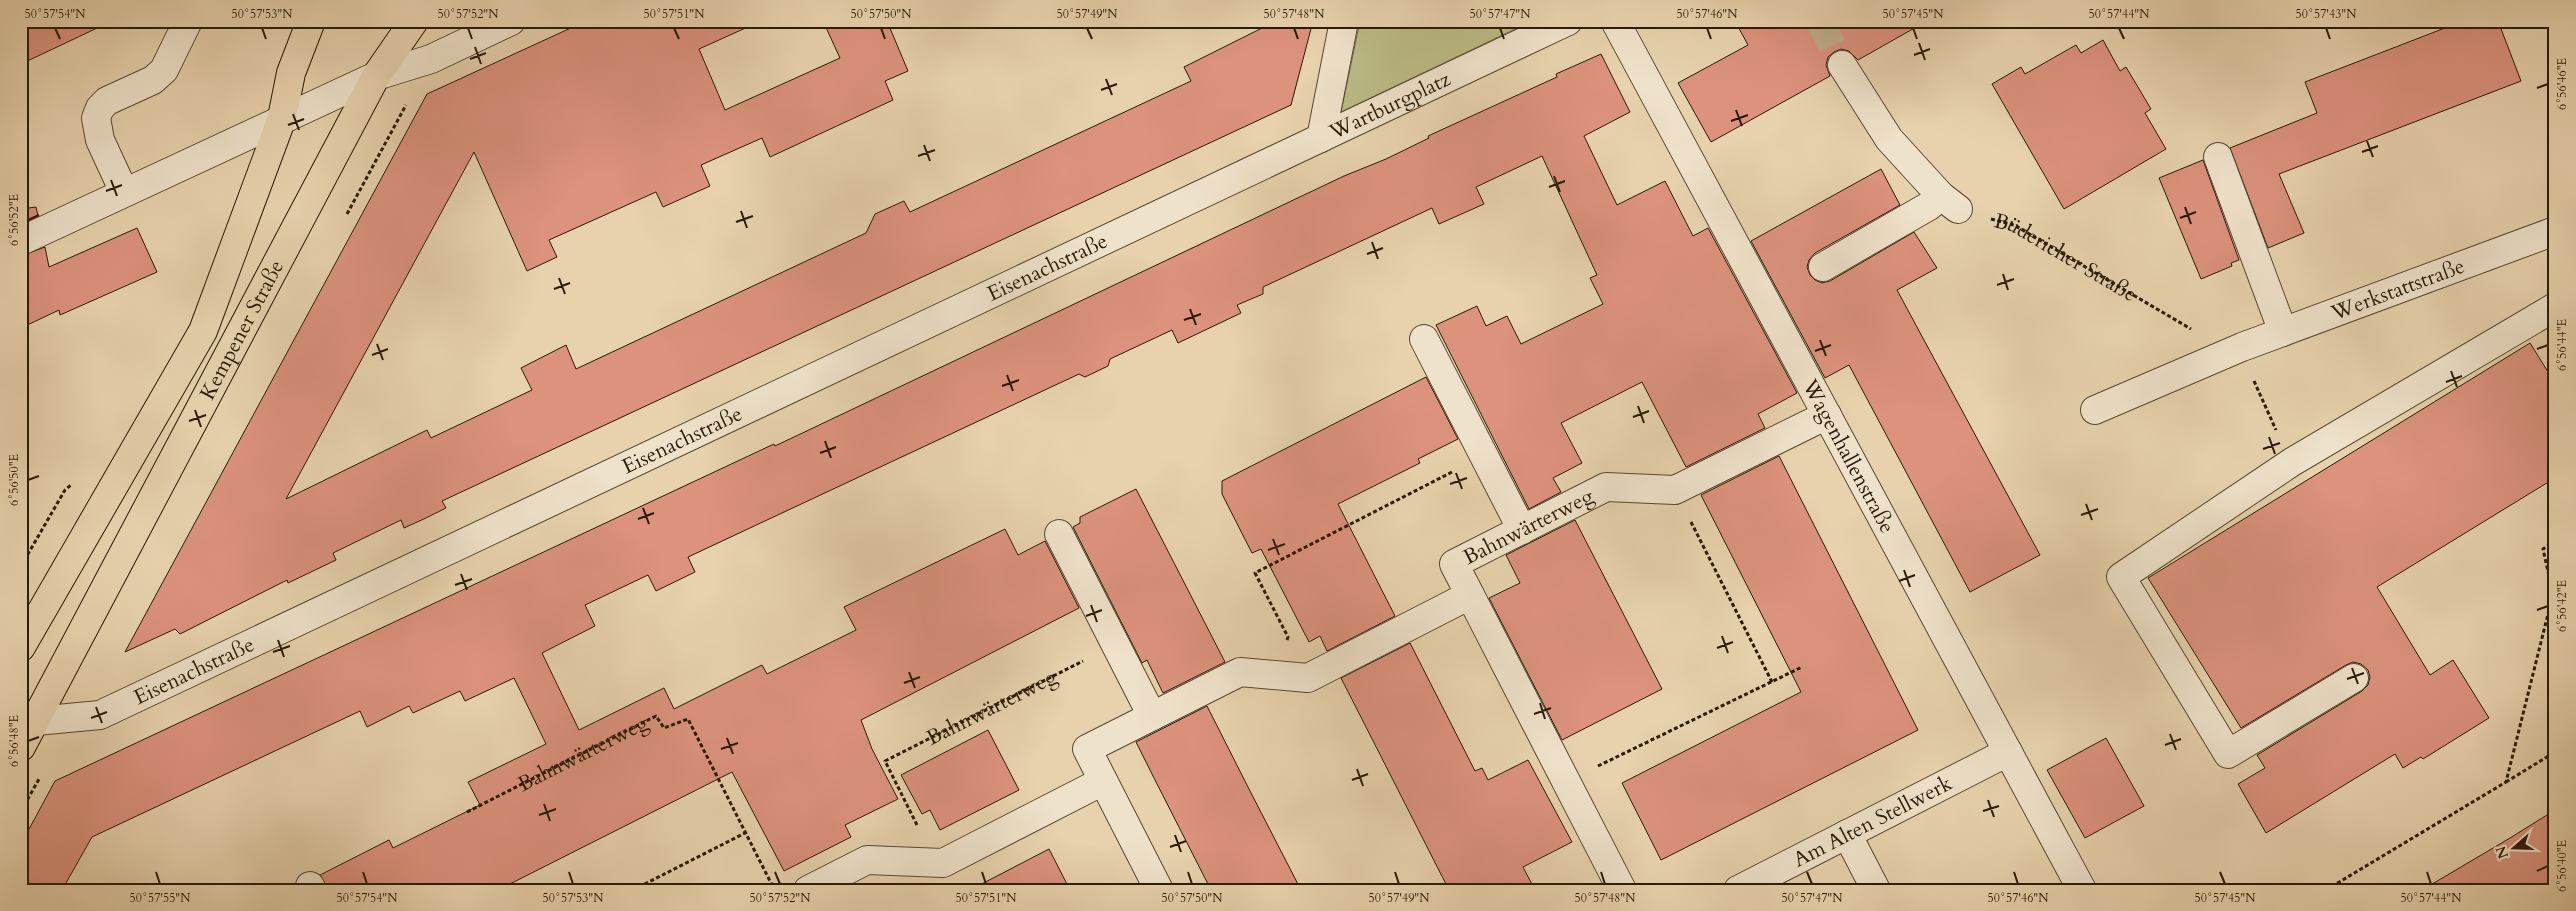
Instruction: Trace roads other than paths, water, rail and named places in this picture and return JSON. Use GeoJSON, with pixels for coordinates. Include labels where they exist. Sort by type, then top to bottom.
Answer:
{"type":"FeatureCollection","features":[{"type":"Feature","properties":{"kind":"main road","name":"Kempener Straße"},"geometry":{"type":"LineString","coordinates":[[21,647],[203,331],[282,118],[291,72],[312,21]]}},
{"type":"Feature","properties":{"kind":"main road","name":"Kempener Straße"},"geometry":{"type":"LineString","coordinates":[[21,747],[376,76],[414,21]]}},
{"type":"Feature","properties":{"kind":"street"},"geometry":{"type":"LineString","coordinates":[[124,192],[100,140],[96,118],[100,108],[107,101],[153,80],[164,70],[188,21]]}},
{"type":"Feature","properties":{"kind":"street"},"geometry":{"type":"LineString","coordinates":[[21,241],[282,118],[376,76],[431,60],[511,21]]}},
{"type":"Feature","properties":{"kind":"street","name":"Wartburgplatz"},"geometry":{"type":"LineString","coordinates":[[1321,138],[1344,21]]}},
{"type":"Feature","properties":{"kind":"street","name":"Wartburgplatz"},"geometry":{"type":"LineString","coordinates":[[1321,138],[1568,21]]}},
{"type":"Feature","properties":{"kind":"street","name":"Wagenhallenstraße"},"geometry":{"type":"LineString","coordinates":[[1615,21],[2082,890]]}},
{"type":"Feature","properties":{"kind":"street"},"geometry":{"type":"LineString","coordinates":[[1823,267],[1929,206],[1949,202],[1889,139],[1842,64]]}},
{"type":"Feature","properties":{"kind":"street","name":"Eisenachstraße"},"geometry":{"type":"LineString","coordinates":[[36,720],[100,715],[1321,138]]}},
{"type":"Feature","properties":{"kind":"street"},"geometry":{"type":"LineString","coordinates":[[2218,157],[2283,332]]}},
{"type":"Feature","properties":{"kind":"street","name":"Werkstattstraße"},"geometry":{"type":"LineString","coordinates":[[2094,410],[2242,347],[2555,231]]}},
{"type":"Feature","properties":{"kind":"street"},"geometry":{"type":"LineString","coordinates":[[2354,678],[2228,754],[2120,577],[2292,462],[2555,307]]}},
{"type":"Feature","properties":{"kind":"street"},"geometry":{"type":"LineString","coordinates":[[1424,339],[1522,530]]}},
{"type":"Feature","properties":{"kind":"street","name":"Bahnwärterweg"},"geometry":{"type":"LineString","coordinates":[[1159,890],[1087,749],[1240,672],[1308,678],[1470,595],[1454,564],[1606,487],[1675,490],[1827,415]]}},
{"type":"Feature","properties":{"kind":"street"},"geometry":{"type":"LineString","coordinates":[[1059,534],[1152,716]]}},
{"type":"Feature","properties":{"kind":"street"},"geometry":{"type":"LineString","coordinates":[[1470,595],[1622,890]]}},
{"type":"Feature","properties":{"kind":"street","name":"Am Alten Stellwerk"},"geometry":{"type":"LineString","coordinates":[[1738,890],[2008,752]]}},
{"type":"Feature","properties":{"kind":"street"},"geometry":{"type":"LineString","coordinates":[[808,890],[867,860],[943,863],[1103,781]]}},
{"type":"Feature","properties":{"kind":"street"},"geometry":{"type":"LineString","coordinates":[[1847,834],[1876,890]]}},
{"type":"Feature","properties":{"kind":"tunnel"},"geometry":{"type":"LineString","coordinates":[[1820,21],[1842,65]]}}]}
